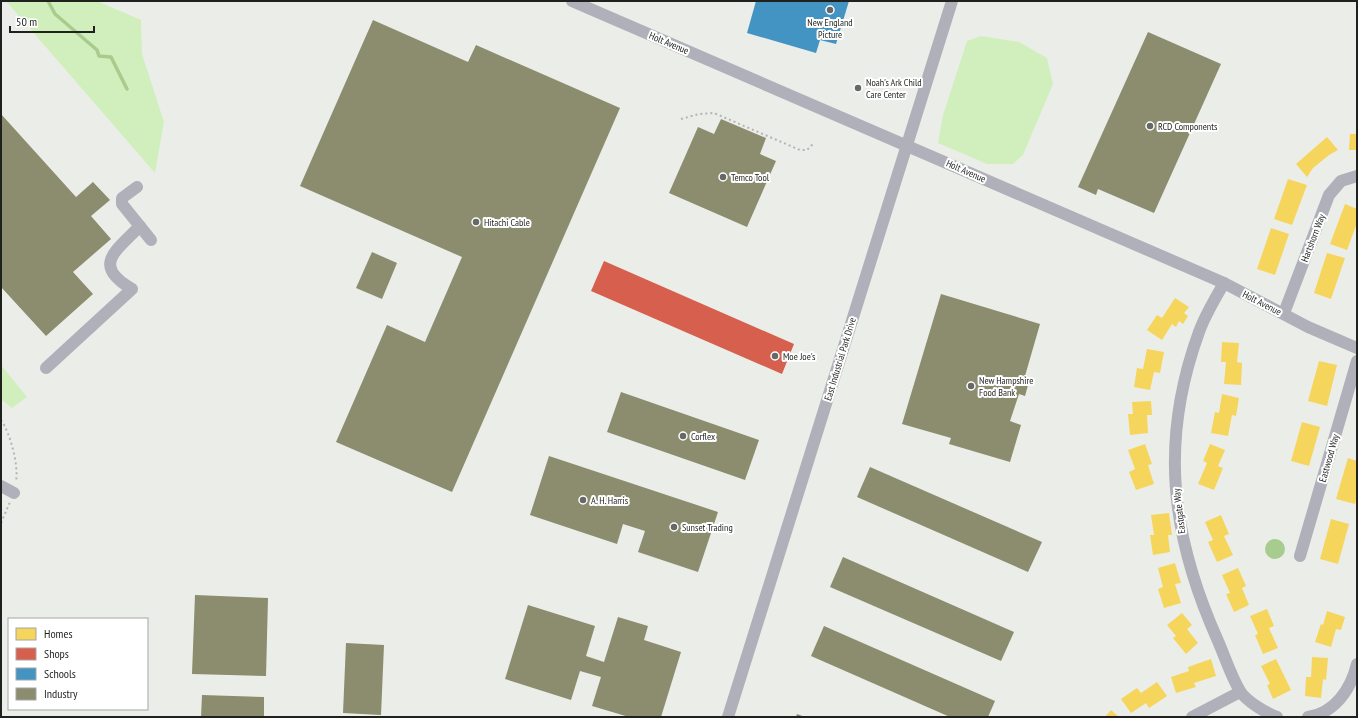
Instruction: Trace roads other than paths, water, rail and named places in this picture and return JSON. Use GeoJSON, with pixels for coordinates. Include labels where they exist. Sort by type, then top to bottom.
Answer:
{"type":"FeatureCollection","features":[{"type":"Feature","properties":{"kind":"street","name":"Holt Avenue"},"geometry":{"type":"LineString","coordinates":[[572,1],[1224,283],[1284,313],[1308,328],[1357,348]]}},
{"type":"Feature","properties":{"kind":"street","name":"East Industrial Park Drive"},"geometry":{"type":"LineString","coordinates":[[728,717],[952,1]]}},
{"type":"Feature","properties":{"kind":"street","name":"Hartshorn Way"},"geometry":{"type":"LineString","coordinates":[[1284,313],[1329,195],[1341,181],[1357,176]]}},
{"type":"Feature","properties":{"kind":"street"},"geometry":{"type":"LineString","coordinates":[[137,187],[122,198],[122,204],[151,240]]}},
{"type":"Feature","properties":{"kind":"street"},"geometry":{"type":"LineString","coordinates":[[46,368],[132,289],[121,283],[113,274],[109,264],[112,255],[140,226]]}},
{"type":"Feature","properties":{"kind":"street","name":"Eastgate Way"},"geometry":{"type":"LineString","coordinates":[[1224,283],[1199,330],[1180,403],[1174,459],[1180,532],[1203,608],[1240,692],[1266,714],[1277,717]]}},
{"type":"Feature","properties":{"kind":"street","name":"Eastwood Way"},"geometry":{"type":"LineString","coordinates":[[1300,556],[1357,361]]}},
{"type":"Feature","properties":{"kind":"street"},"geometry":{"type":"LineString","coordinates":[[1,486],[14,493]]}},
{"type":"Feature","properties":{"kind":"street"},"geometry":{"type":"LineString","coordinates":[[1308,717],[1328,709],[1347,691],[1357,664]]}},
{"type":"Feature","properties":{"kind":"street"},"geometry":{"type":"LineString","coordinates":[[1192,717],[1240,692]]}},
{"type":"Feature","properties":{"kind":"waterway"},"geometry":{"type":"LineString","coordinates":[[48,1],[55,14],[97,50],[99,56],[111,57],[127,89]]}},
{"type":"Feature","properties":{"kind":"place","name":"New England Picture"},"geometry":{"type":"Point","coordinates":[830,10]}},
{"type":"Feature","properties":{"kind":"place","name":"Noah's Ark Child Care Center"},"geometry":{"type":"Point","coordinates":[858,88]}},
{"type":"Feature","properties":{"kind":"place","name":"RCD Components"},"geometry":{"type":"Point","coordinates":[1150,126]}},
{"type":"Feature","properties":{"kind":"place","name":"Temco Tool"},"geometry":{"type":"Point","coordinates":[723,177]}},
{"type":"Feature","properties":{"kind":"place","name":"Hitachi Cable"},"geometry":{"type":"Point","coordinates":[476,222]}},
{"type":"Feature","properties":{"kind":"place","name":"Moe Joe's"},"geometry":{"type":"Point","coordinates":[775,356]}},
{"type":"Feature","properties":{"kind":"place","name":"New Hampshire Food Bank"},"geometry":{"type":"Point","coordinates":[971,386]}},
{"type":"Feature","properties":{"kind":"place","name":"Corflex"},"geometry":{"type":"Point","coordinates":[683,436]}},
{"type":"Feature","properties":{"kind":"place","name":"A. H. Harris"},"geometry":{"type":"Point","coordinates":[583,500]}},
{"type":"Feature","properties":{"kind":"place","name":"Sunset Trading"},"geometry":{"type":"Point","coordinates":[674,527]}}]}
